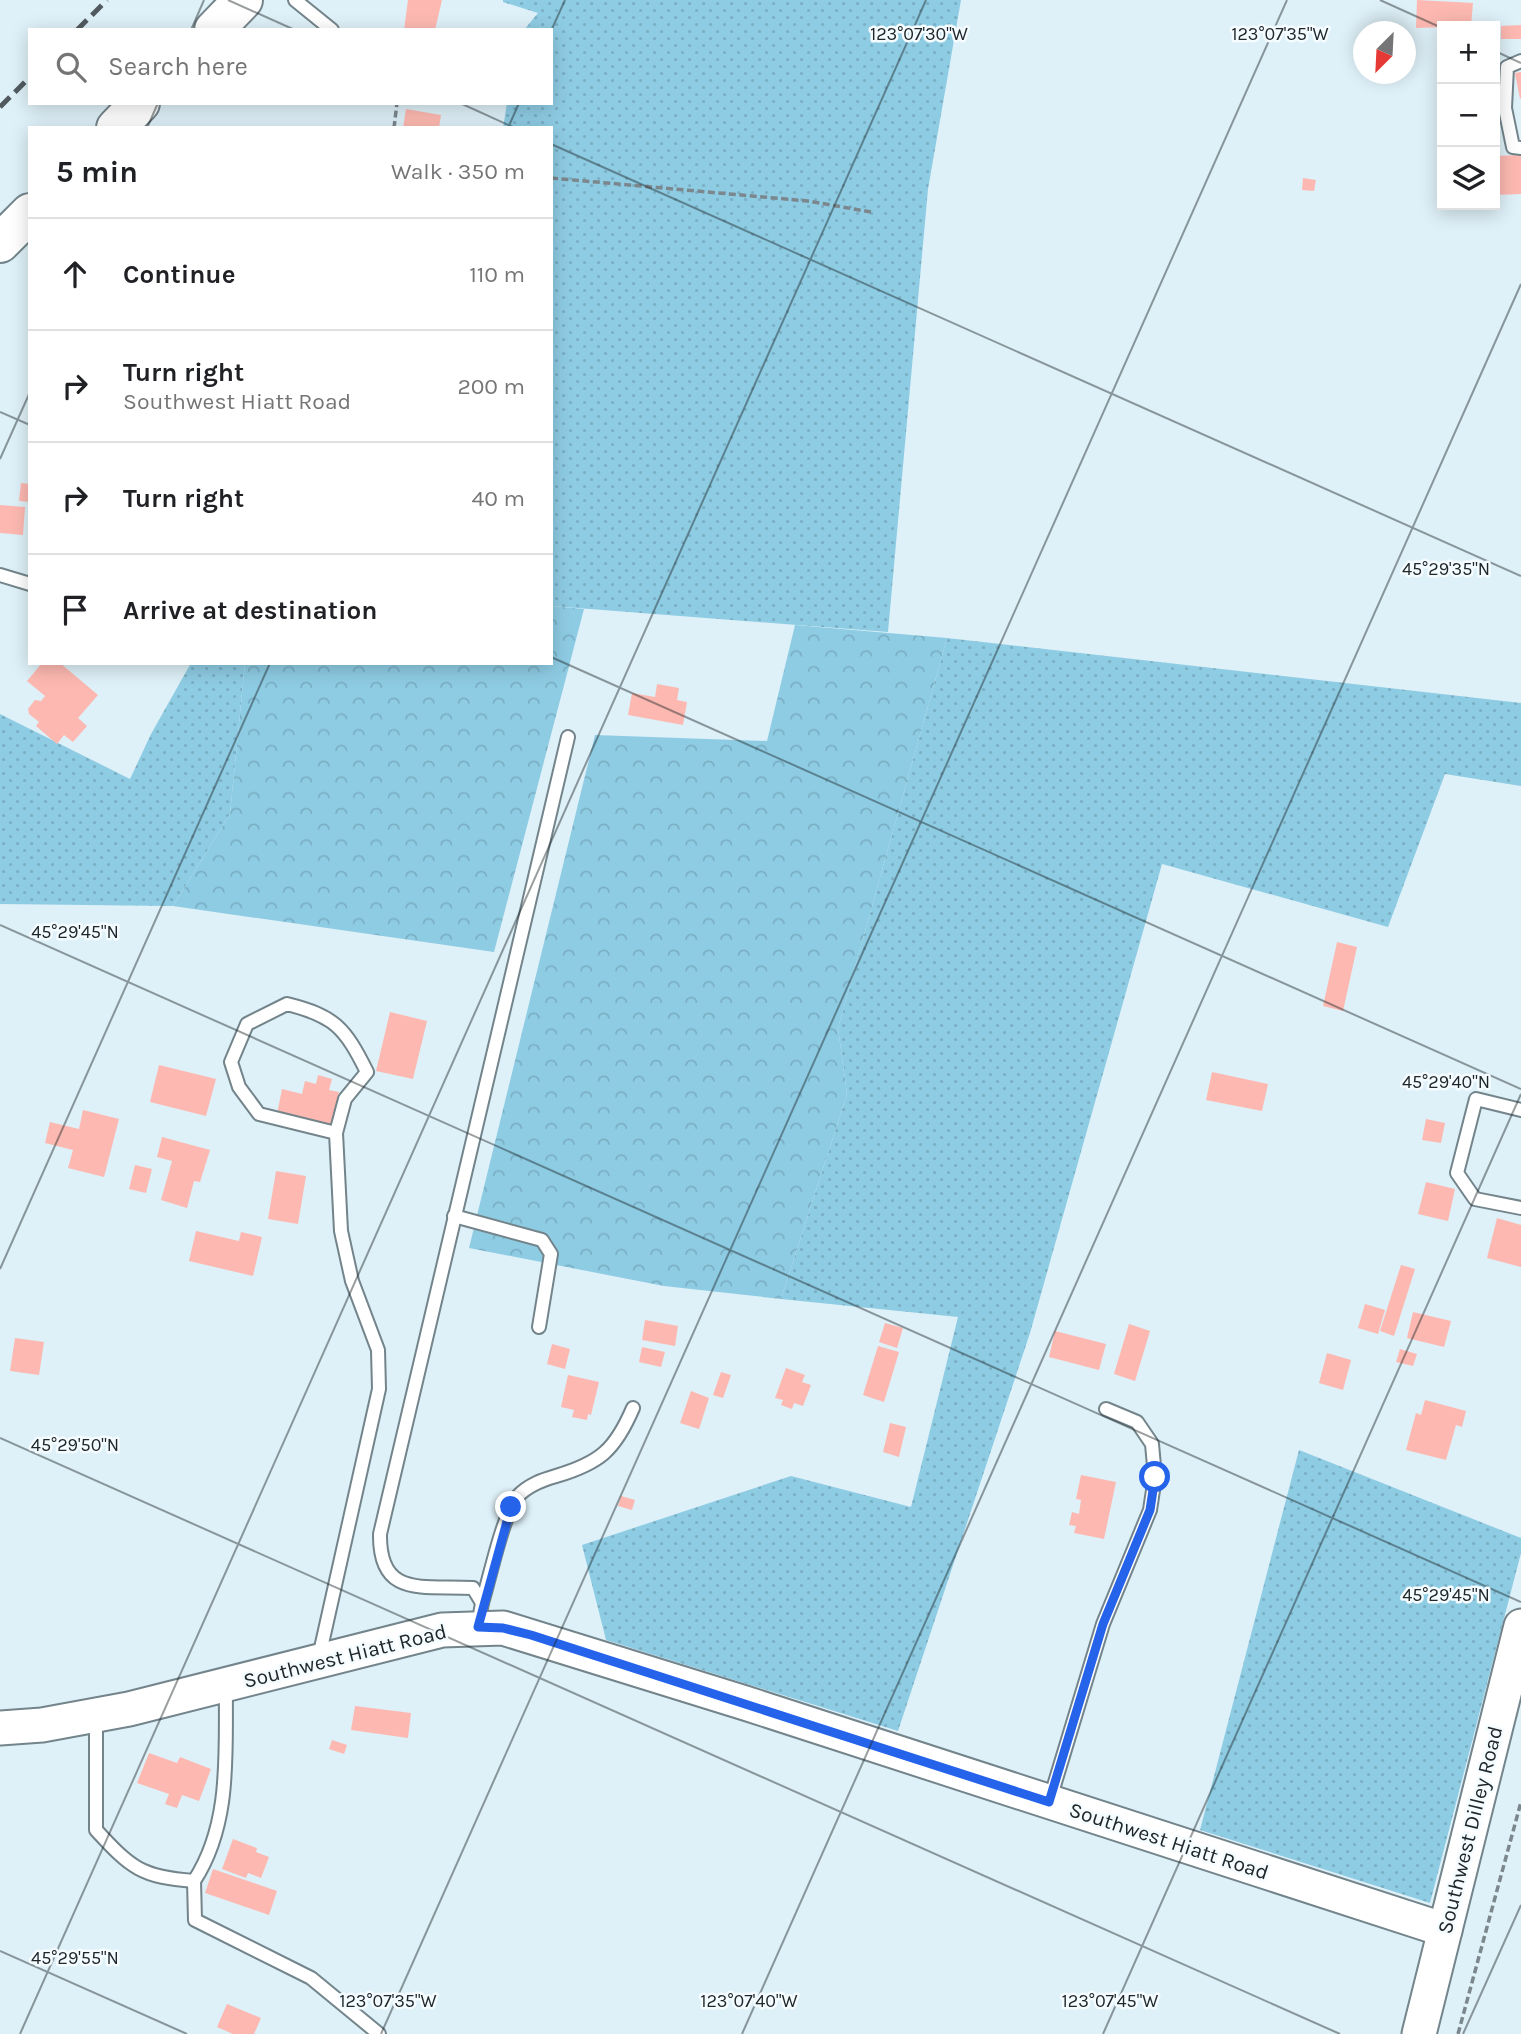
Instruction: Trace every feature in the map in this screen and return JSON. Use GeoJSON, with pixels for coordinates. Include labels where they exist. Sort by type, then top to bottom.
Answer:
{"type":"FeatureCollection","features":[{"type":"Feature","properties":{"kind":"highway"},"geometry":{"type":"LineString","coordinates":[[216,28],[243,0]]}},
{"type":"Feature","properties":{"kind":"highway"},"geometry":{"type":"LineString","coordinates":[[118,126],[138,105]]}},
{"type":"Feature","properties":{"kind":"highway"},"geometry":{"type":"LineString","coordinates":[[0,243],[28,216]]}},
{"type":"Feature","properties":{"kind":"street","name":"Southwest Hiatt Road"},"geometry":{"type":"LineString","coordinates":[[0,1728],[42,1725],[96,1715],[442,1630],[480,1615],[503,1628],[1445,1930]]}},
{"type":"Feature","properties":{"kind":"street","name":"Southwest Dilley Road"},"geometry":{"type":"LineString","coordinates":[[1419,2034],[1521,1626]]}},
{"type":"Feature","properties":{"kind":"lane"},"geometry":{"type":"LineString","coordinates":[[295,0],[330,28]]}},
{"type":"Feature","properties":{"kind":"lane"},"geometry":{"type":"LineString","coordinates":[[1521,61],[1507,67],[1505,108],[1513,148],[1521,148]]}},
{"type":"Feature","properties":{"kind":"lane"},"geometry":{"type":"LineString","coordinates":[[0,575],[28,583]]}},
{"type":"Feature","properties":{"kind":"lane"},"geometry":{"type":"LineString","coordinates":[[480,1615],[473,1588],[410,1585],[391,1577],[380,1558],[380,1534],[568,737]]}},
{"type":"Feature","properties":{"kind":"lane"},"geometry":{"type":"LineString","coordinates":[[318,1660],[379,1389],[378,1350],[352,1281],[341,1231],[336,1133],[345,1099],[367,1072],[351,1040],[321,1012],[287,1004],[247,1024],[231,1062],[239,1087],[259,1114],[336,1133]]}},
{"type":"Feature","properties":{"kind":"lane"},"geometry":{"type":"LineString","coordinates":[[1521,1110],[1476,1099],[1457,1173],[1475,1199],[1521,1208]]}},
{"type":"Feature","properties":{"kind":"lane"},"geometry":{"type":"LineString","coordinates":[[454,1216],[542,1240],[551,1254],[539,1327]]}},
{"type":"Feature","properties":{"kind":"lane"},"geometry":{"type":"LineString","coordinates":[[480,1615],[507,1516],[517,1497],[527,1488],[592,1463],[607,1453],[622,1434],[633,1408]]}},
{"type":"Feature","properties":{"kind":"lane"},"geometry":{"type":"LineString","coordinates":[[1049,1802],[1103,1624],[1150,1510],[1155,1477],[1152,1444],[1138,1422],[1106,1409]]}},
{"type":"Feature","properties":{"kind":"lane"},"geometry":{"type":"LineString","coordinates":[[226,1684],[224,1799],[208,1861],[194,1881],[195,1920],[311,1978],[379,2034]]}},
{"type":"Feature","properties":{"kind":"lane"},"geometry":{"type":"LineString","coordinates":[[96,1715],[96,1830],[127,1863],[158,1878],[194,1881]]}},
{"type":"Feature","properties":{"kind":"path"},"geometry":{"type":"LineString","coordinates":[[394,126],[397,105]]}},
{"type":"Feature","properties":{"kind":"path"},"geometry":{"type":"LineString","coordinates":[[553,178],[808,201],[871,212]]}},
{"type":"Feature","properties":{"kind":"path"},"geometry":{"type":"LineString","coordinates":[[1458,2034],[1521,1802]]}},
{"type":"Feature","properties":{"kind":"green space"},"geometry":{"type":"Polygon","coordinates":[[[961,0],[928,189],[888,632],[553,606],[553,126],[503,126],[507,105],[553,105],[553,28],[526,28],[538,13],[503,2],[961,0]]]}},
{"type":"Feature","properties":{"kind":"green space"},"geometry":{"type":"Polygon","coordinates":[[[553,606],[584,609],[494,952],[173,906],[230,814],[245,665],[553,665],[553,606]]]}},
{"type":"Feature","properties":{"kind":"green space"},"geometry":{"type":"Polygon","coordinates":[[[795,625],[947,638],[838,1028],[847,1094],[781,1299],[664,1286],[469,1248],[595,735],[767,741],[795,625]]]}},
{"type":"Feature","properties":{"kind":"green space"},"geometry":{"type":"Polygon","coordinates":[[[947,638],[1521,703],[1521,786],[1445,774],[1388,927],[1162,864],[1030,1333],[898,1731],[606,1640],[582,1545],[791,1476],[911,1507],[958,1317],[781,1299],[847,1094],[838,1028],[947,638]]]}},
{"type":"Feature","properties":{"kind":"green space"},"geometry":{"type":"Polygon","coordinates":[[[190,665],[245,665],[230,814],[173,906],[0,904],[0,714],[130,779],[151,734],[190,665]]]}},
{"type":"Feature","properties":{"kind":"green space"},"geometry":{"type":"Polygon","coordinates":[[[1299,1450],[1521,1538],[1521,1553],[1430,1903],[1200,1830],[1299,1450]]]}},
{"type":"Feature","properties":{"kind":"building"},"geometry":{"type":"Polygon","coordinates":[[[408,0],[442,0],[435,28],[404,28],[408,0]]]}},
{"type":"Feature","properties":{"kind":"building"},"geometry":{"type":"Polygon","coordinates":[[[1417,0],[1473,3],[1471,21],[1437,21],[1437,27],[1416,28],[1417,0]]]}},
{"type":"Feature","properties":{"kind":"building"},"geometry":{"type":"Polygon","coordinates":[[[1521,25],[1521,39],[1501,39],[1501,26],[1521,25]]]}},
{"type":"Feature","properties":{"kind":"building"},"geometry":{"type":"Polygon","coordinates":[[[1521,72],[1521,98],[1520,99],[1515,73],[1521,72]]]}},
{"type":"Feature","properties":{"kind":"building"},"geometry":{"type":"Polygon","coordinates":[[[406,109],[441,115],[439,126],[403,126],[406,109]]]}},
{"type":"Feature","properties":{"kind":"building"},"geometry":{"type":"Polygon","coordinates":[[[1521,155],[1521,194],[1500,195],[1500,156],[1521,155]]]}},
{"type":"Feature","properties":{"kind":"building"},"geometry":{"type":"Polygon","coordinates":[[[1303,178],[1316,180],[1314,191],[1302,190],[1303,178]]]}},
{"type":"Feature","properties":{"kind":"building"},"geometry":{"type":"Polygon","coordinates":[[[21,483],[28,484],[28,502],[19,501],[21,483]]]}},
{"type":"Feature","properties":{"kind":"building"},"geometry":{"type":"Polygon","coordinates":[[[0,505],[25,507],[23,535],[0,533],[0,505]]]}},
{"type":"Feature","properties":{"kind":"building"},"geometry":{"type":"Polygon","coordinates":[[[40,665],[62,665],[98,695],[78,718],[87,726],[73,742],[64,735],[57,744],[36,726],[39,722],[29,714],[28,709],[35,700],[41,701],[45,696],[27,681],[40,665]]]}},
{"type":"Feature","properties":{"kind":"building"},"geometry":{"type":"Polygon","coordinates":[[[657,684],[679,688],[677,700],[687,702],[683,725],[628,715],[632,693],[655,697],[657,684]]]}},
{"type":"Feature","properties":{"kind":"building"},"geometry":{"type":"Polygon","coordinates":[[[1337,942],[1357,947],[1343,1011],[1323,1006],[1337,942]]]}},
{"type":"Feature","properties":{"kind":"building"},"geometry":{"type":"Polygon","coordinates":[[[390,1012],[427,1021],[413,1079],[376,1071],[390,1012]]]}},
{"type":"Feature","properties":{"kind":"building"},"geometry":{"type":"Polygon","coordinates":[[[159,1065],[216,1079],[206,1116],[150,1102],[159,1065]]]}},
{"type":"Feature","properties":{"kind":"building"},"geometry":{"type":"Polygon","coordinates":[[[1212,1072],[1268,1084],[1262,1111],[1206,1100],[1212,1072]]]}},
{"type":"Feature","properties":{"kind":"building"},"geometry":{"type":"Polygon","coordinates":[[[318,1075],[332,1079],[329,1090],[339,1092],[331,1127],[277,1114],[282,1089],[302,1094],[305,1081],[316,1084],[318,1075]]]}},
{"type":"Feature","properties":{"kind":"building"},"geometry":{"type":"Polygon","coordinates":[[[83,1110],[119,1119],[104,1177],[68,1168],[73,1150],[45,1143],[50,1122],[79,1129],[83,1110]]]}},
{"type":"Feature","properties":{"kind":"building"},"geometry":{"type":"Polygon","coordinates":[[[1426,1119],[1445,1123],[1441,1143],[1422,1140],[1426,1119]]]}},
{"type":"Feature","properties":{"kind":"building"},"geometry":{"type":"Polygon","coordinates":[[[162,1137],[210,1150],[200,1182],[194,1181],[187,1208],[161,1200],[172,1161],[157,1157],[162,1137]]]}},
{"type":"Feature","properties":{"kind":"building"},"geometry":{"type":"Polygon","coordinates":[[[135,1165],[152,1169],[146,1193],[129,1189],[135,1165]]]}},
{"type":"Feature","properties":{"kind":"building"},"geometry":{"type":"Polygon","coordinates":[[[276,1171],[306,1176],[298,1224],[268,1219],[276,1171]]]}},
{"type":"Feature","properties":{"kind":"building"},"geometry":{"type":"Polygon","coordinates":[[[1426,1182],[1455,1189],[1448,1221],[1418,1214],[1426,1182]]]}},
{"type":"Feature","properties":{"kind":"building"},"geometry":{"type":"Polygon","coordinates":[[[1497,1218],[1521,1225],[1521,1267],[1487,1258],[1497,1218]]]}},
{"type":"Feature","properties":{"kind":"building"},"geometry":{"type":"Polygon","coordinates":[[[196,1231],[239,1241],[241,1232],[262,1237],[253,1276],[189,1261],[196,1231]]]}},
{"type":"Feature","properties":{"kind":"building"},"geometry":{"type":"Polygon","coordinates":[[[1401,1265],[1415,1269],[1394,1336],[1380,1331],[1401,1265]]]}},
{"type":"Feature","properties":{"kind":"building"},"geometry":{"type":"Polygon","coordinates":[[[1365,1304],[1385,1310],[1378,1334],[1358,1328],[1365,1304]]]}},
{"type":"Feature","properties":{"kind":"building"},"geometry":{"type":"Polygon","coordinates":[[[1413,1312],[1451,1321],[1444,1347],[1407,1338],[1413,1312]]]}},
{"type":"Feature","properties":{"kind":"building"},"geometry":{"type":"Polygon","coordinates":[[[645,1320],[678,1326],[675,1346],[642,1340],[645,1320]]]}},
{"type":"Feature","properties":{"kind":"building"},"geometry":{"type":"Polygon","coordinates":[[[885,1323],[903,1328],[897,1348],[879,1342],[885,1323]]]}},
{"type":"Feature","properties":{"kind":"building"},"geometry":{"type":"Polygon","coordinates":[[[1129,1324],[1150,1331],[1135,1381],[1114,1374],[1129,1324]]]}},
{"type":"Feature","properties":{"kind":"building"},"geometry":{"type":"Polygon","coordinates":[[[1055,1331],[1106,1344],[1099,1370],[1049,1357],[1055,1331]]]}},
{"type":"Feature","properties":{"kind":"building"},"geometry":{"type":"Polygon","coordinates":[[[15,1338],[44,1342],[39,1375],[10,1371],[15,1338]]]}},
{"type":"Feature","properties":{"kind":"building"},"geometry":{"type":"Polygon","coordinates":[[[552,1344],[570,1349],[565,1369],[547,1364],[552,1344]]]}},
{"type":"Feature","properties":{"kind":"building"},"geometry":{"type":"Polygon","coordinates":[[[878,1346],[899,1352],[884,1402],[863,1395],[878,1346]]]}},
{"type":"Feature","properties":{"kind":"building"},"geometry":{"type":"Polygon","coordinates":[[[642,1347],[665,1352],[661,1367],[639,1362],[642,1347]]]}},
{"type":"Feature","properties":{"kind":"building"},"geometry":{"type":"Polygon","coordinates":[[[1400,1349],[1417,1354],[1413,1366],[1396,1362],[1400,1349]]]}},
{"type":"Feature","properties":{"kind":"building"},"geometry":{"type":"Polygon","coordinates":[[[1327,1353],[1351,1360],[1343,1390],[1319,1383],[1327,1353]]]}},
{"type":"Feature","properties":{"kind":"building"},"geometry":{"type":"Polygon","coordinates":[[[786,1368],[805,1375],[802,1382],[811,1385],[803,1406],[794,1403],[792,1409],[781,1405],[783,1400],[775,1398],[786,1368]]]}},
{"type":"Feature","properties":{"kind":"building"},"geometry":{"type":"Polygon","coordinates":[[[721,1372],[731,1375],[723,1398],[713,1395],[721,1372]]]}},
{"type":"Feature","properties":{"kind":"building"},"geometry":{"type":"Polygon","coordinates":[[[568,1375],[599,1382],[591,1415],[588,1414],[587,1420],[572,1417],[574,1410],[561,1407],[568,1375]]]}},
{"type":"Feature","properties":{"kind":"building"},"geometry":{"type":"Polygon","coordinates":[[[691,1391],[709,1398],[699,1429],[680,1423],[691,1391]]]}},
{"type":"Feature","properties":{"kind":"building"},"geometry":{"type":"Polygon","coordinates":[[[1425,1400],[1466,1411],[1462,1427],[1456,1425],[1446,1460],[1406,1450],[1416,1413],[1421,1415],[1425,1400]]]}},
{"type":"Feature","properties":{"kind":"building"},"geometry":{"type":"Polygon","coordinates":[[[890,1423],[906,1427],[899,1457],[883,1452],[890,1423]]]}},
{"type":"Feature","properties":{"kind":"building"},"geometry":{"type":"Polygon","coordinates":[[[1081,1475],[1116,1482],[1104,1539],[1074,1533],[1076,1526],[1069,1525],[1072,1512],[1079,1514],[1081,1500],[1076,1499],[1081,1475]]]}},
{"type":"Feature","properties":{"kind":"building"},"geometry":{"type":"Polygon","coordinates":[[[621,1496],[635,1500],[632,1510],[618,1506],[621,1496]]]}},
{"type":"Feature","properties":{"kind":"building"},"geometry":{"type":"Polygon","coordinates":[[[355,1706],[411,1713],[408,1738],[351,1730],[355,1706]]]}},
{"type":"Feature","properties":{"kind":"building"},"geometry":{"type":"Polygon","coordinates":[[[332,1740],[347,1745],[344,1754],[329,1749],[332,1740]]]}},
{"type":"Feature","properties":{"kind":"building"},"geometry":{"type":"Polygon","coordinates":[[[149,1753],[177,1763],[180,1757],[211,1769],[199,1801],[182,1795],[177,1808],[165,1804],[169,1794],[137,1783],[149,1753]]]}},
{"type":"Feature","properties":{"kind":"building"},"geometry":{"type":"Polygon","coordinates":[[[233,1839],[257,1848],[256,1852],[269,1857],[261,1878],[248,1873],[246,1878],[222,1869],[233,1839]]]}},
{"type":"Feature","properties":{"kind":"building"},"geometry":{"type":"Polygon","coordinates":[[[213,1869],[277,1891],[269,1915],[205,1893],[213,1869]]]}},
{"type":"Feature","properties":{"kind":"building"},"geometry":{"type":"Polygon","coordinates":[[[227,2004],[261,2018],[254,2034],[233,2034],[217,2027],[227,2004]]]}},
{"type":"Feature","properties":{"kind":"railway"},"geometry":{"type":"LineString","coordinates":[[79,28],[107,0]]}},
{"type":"Feature","properties":{"kind":"railway"},"geometry":{"type":"LineString","coordinates":[[0,107],[28,79]]}},
{"type":"Feature","properties":{"kind":"route"},"geometry":{"type":"LineString","coordinates":[[511,1507],[482,1603],[478,1627],[503,1628],[531,1635],[1049,1802],[1103,1624],[1150,1510],[1155,1477]]}}]}
